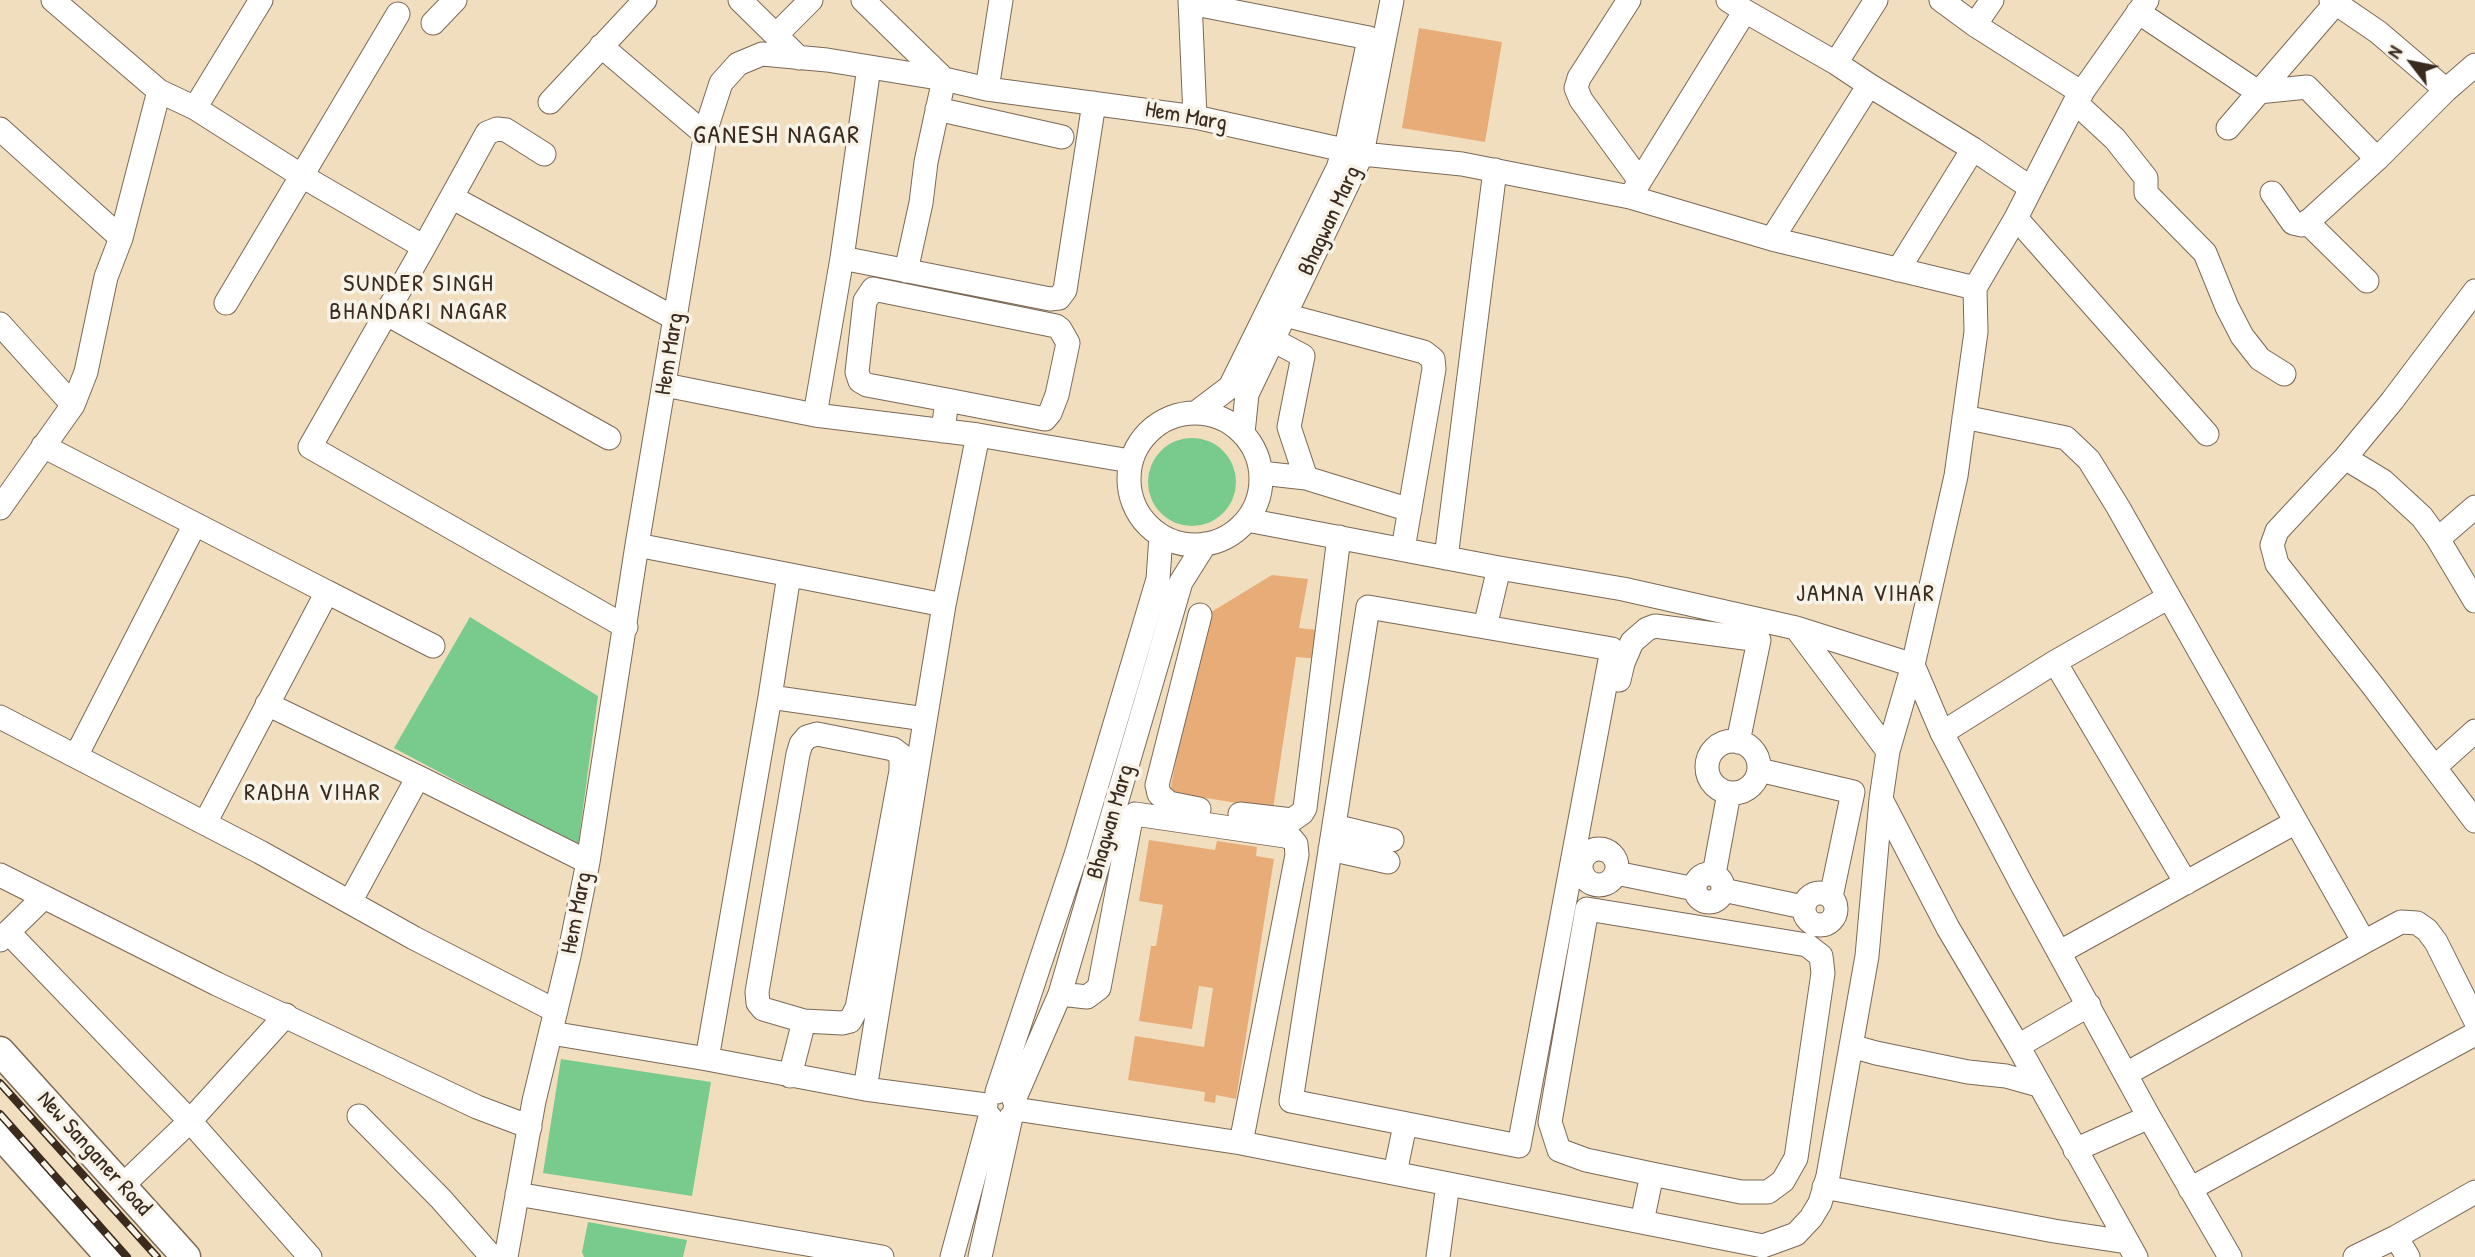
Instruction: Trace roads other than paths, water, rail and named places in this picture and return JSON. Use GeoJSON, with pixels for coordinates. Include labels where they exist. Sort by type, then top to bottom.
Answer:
{"type":"FeatureCollection","features":[{"type":"Feature","properties":{"kind":"main road","name":"New Sanganer Road"},"geometry":{"type":"LineString","coordinates":[[0,1051],[186,1257]]}},
{"type":"Feature","properties":{"kind":"main road"},"geometry":{"type":"LineString","coordinates":[[0,1134],[110,1257]]}},
{"type":"Feature","properties":{"kind":"street"},"geometry":{"type":"LineString","coordinates":[[54,0],[159,91],[195,108],[302,176],[424,247]]}},
{"type":"Feature","properties":{"kind":"street"},"geometry":{"type":"LineString","coordinates":[[433,23],[455,0]]}},
{"type":"Feature","properties":{"kind":"street"},"geometry":{"type":"LineString","coordinates":[[550,102],[645,0]]}},
{"type":"Feature","properties":{"kind":"street"},"geometry":{"type":"LineString","coordinates":[[740,0],[799,58]]}},
{"type":"Feature","properties":{"kind":"street"},"geometry":{"type":"LineString","coordinates":[[776,35],[811,0]]}},
{"type":"Feature","properties":{"kind":"street"},"geometry":{"type":"LineString","coordinates":[[863,0],[944,79],[906,271]]}},
{"type":"Feature","properties":{"kind":"street"},"geometry":{"type":"LineString","coordinates":[[987,89],[1001,0]]}},
{"type":"Feature","properties":{"kind":"street","name":"Bhagwan Marg"},"geometry":{"type":"LineString","coordinates":[[1197,412],[1230,387],[1338,169],[1353,152],[1377,0]]}},
{"type":"Feature","properties":{"kind":"street","name":"Bhagwan Marg"},"geometry":{"type":"LineString","coordinates":[[1243,433],[1247,394],[1285,315],[1353,152],[1392,0]]}},
{"type":"Feature","properties":{"kind":"street"},"geometry":{"type":"LineString","coordinates":[[1629,0],[1579,78],[1576,88],[1635,189],[1736,5],[1836,63],[2031,188]]}},
{"type":"Feature","properties":{"kind":"street"},"geometry":{"type":"LineString","coordinates":[[1836,63],[1875,0]]}},
{"type":"Feature","properties":{"kind":"street"},"geometry":{"type":"LineString","coordinates":[[1941,0],[2078,98],[2146,178],[2147,193],[2205,253],[2242,336],[2260,359],[2284,374]]}},
{"type":"Feature","properties":{"kind":"street"},"geometry":{"type":"LineString","coordinates":[[1975,25],[1992,0]]}},
{"type":"Feature","properties":{"kind":"street"},"geometry":{"type":"LineString","coordinates":[[1195,117],[1190,2],[1369,38]]}},
{"type":"Feature","properties":{"kind":"street"},"geometry":{"type":"LineString","coordinates":[[2228,128],[2333,2],[2378,32],[2446,90]]}},
{"type":"Feature","properties":{"kind":"street"},"geometry":{"type":"LineString","coordinates":[[195,108],[249,4]]}},
{"type":"Feature","properties":{"kind":"street"},"geometry":{"type":"LineString","coordinates":[[551,1033],[865,1089],[1241,1143],[1763,1246],[1796,1234],[1811,1218],[1825,1187],[1867,956],[1888,751],[1913,665],[1956,476],[1976,332],[1975,288],[2016,218],[2078,98],[2142,6],[2258,92],[2307,87],[2377,159]]}},
{"type":"Feature","properties":{"kind":"street"},"geometry":{"type":"LineString","coordinates":[[226,303],[398,14]]}},
{"type":"Feature","properties":{"kind":"street"},"geometry":{"type":"LineString","coordinates":[[601,46],[706,135]]}},
{"type":"Feature","properties":{"kind":"street","name":"Hem Marg"},"geometry":{"type":"LineString","coordinates":[[506,1257],[530,1127],[588,862],[637,545],[706,135],[721,83],[738,64],[762,54],[869,67],[987,89],[1195,117],[1353,152],[1462,164],[1635,189],[1772,239],[1975,288]]}},
{"type":"Feature","properties":{"kind":"street"},"geometry":{"type":"LineString","coordinates":[[2272,193],[2292,223],[2302,225],[2307,222],[2475,65]]}},
{"type":"Feature","properties":{"kind":"street"},"geometry":{"type":"LineString","coordinates":[[815,415],[842,258],[869,67]]}},
{"type":"Feature","properties":{"kind":"street"},"geometry":{"type":"LineString","coordinates":[[1772,239],[1869,85]]}},
{"type":"Feature","properties":{"kind":"street"},"geometry":{"type":"LineString","coordinates":[[1,504],[73,405],[86,372],[106,277],[121,238],[159,91]]}},
{"type":"Feature","properties":{"kind":"street"},"geometry":{"type":"LineString","coordinates":[[842,258],[1049,299],[1059,298],[1065,290],[1094,103]]}},
{"type":"Feature","properties":{"kind":"street"},"geometry":{"type":"LineString","coordinates":[[937,109],[1062,137]]}},
{"type":"Feature","properties":{"kind":"street"},"geometry":{"type":"LineString","coordinates":[[0,129],[121,238]]}},
{"type":"Feature","properties":{"kind":"street"},"geometry":{"type":"LineString","coordinates":[[544,154],[506,130],[496,129],[487,133],[453,198],[310,447],[626,627]]}},
{"type":"Feature","properties":{"kind":"street"},"geometry":{"type":"LineString","coordinates":[[1898,270],[1973,149]]}},
{"type":"Feature","properties":{"kind":"street"},"geometry":{"type":"LineString","coordinates":[[1446,558],[1495,170]]}},
{"type":"Feature","properties":{"kind":"street"},"geometry":{"type":"LineString","coordinates":[[453,198],[676,319]]}},
{"type":"Feature","properties":{"kind":"street"},"geometry":{"type":"LineString","coordinates":[[2016,218],[2207,433]]}},
{"type":"Feature","properties":{"kind":"street"},"geometry":{"type":"LineString","coordinates":[[2307,222],[2367,281]]}},
{"type":"Feature","properties":{"kind":"street"},"geometry":{"type":"LineString","coordinates":[[873,289],[1056,326],[1069,343],[1057,395],[1050,414],[1045,419],[947,400],[867,385],[860,381],[857,372],[865,301],[873,289]]}},
{"type":"Feature","properties":{"kind":"street"},"geometry":{"type":"LineString","coordinates":[[2475,291],[2345,458],[2277,531],[2272,545],[2277,564],[2475,821]]}},
{"type":"Feature","properties":{"kind":"street"},"geometry":{"type":"LineString","coordinates":[[387,314],[609,438]]}},
{"type":"Feature","properties":{"kind":"street"},"geometry":{"type":"LineString","coordinates":[[1285,315],[1424,352],[1433,359],[1434,369],[1403,549]]}},
{"type":"Feature","properties":{"kind":"street"},"geometry":{"type":"LineString","coordinates":[[0,324],[73,405]]}},
{"type":"Feature","properties":{"kind":"street"},"geometry":{"type":"LineString","coordinates":[[1306,478],[1289,427],[1303,356],[1323,325]]}},
{"type":"Feature","properties":{"kind":"street"},"geometry":{"type":"LineString","coordinates":[[1273,340],[1303,356]]}},
{"type":"Feature","properties":{"kind":"street"},"geometry":{"type":"LineString","coordinates":[[665,385],[815,415],[978,435],[1130,461]]}},
{"type":"Feature","properties":{"kind":"street"},"geometry":{"type":"LineString","coordinates":[[943,431],[947,400]]}},
{"type":"Feature","properties":{"kind":"street"},"geometry":{"type":"LineString","coordinates":[[1197,412],[1225,419],[1243,433],[1252,445],[1261,473],[1259,495],[1247,520],[1229,535],[1205,544],[1183,544],[1161,536],[1144,521],[1130,493],[1128,475],[1130,461],[1146,434],[1172,416],[1197,412]]}},
{"type":"Feature","properties":{"kind":"street"},"geometry":{"type":"LineString","coordinates":[[1964,417],[2066,438],[2089,460],[2364,942]]}},
{"type":"Feature","properties":{"kind":"street"},"geometry":{"type":"LineString","coordinates":[[865,1089],[944,605],[978,435]]}},
{"type":"Feature","properties":{"kind":"street"},"geometry":{"type":"LineString","coordinates":[[43,446],[433,646]]}},
{"type":"Feature","properties":{"kind":"street"},"geometry":{"type":"LineString","coordinates":[[2345,458],[2383,481],[2422,517],[2475,601]]}},
{"type":"Feature","properties":{"kind":"street"},"geometry":{"type":"LineString","coordinates":[[1261,473],[1306,478],[1410,510]]}},
{"type":"Feature","properties":{"kind":"street"},"geometry":{"type":"LineString","coordinates":[[2438,539],[2475,507]]}},
{"type":"Feature","properties":{"kind":"street"},"geometry":{"type":"LineString","coordinates":[[1247,520],[1623,589],[1761,630]]}},
{"type":"Feature","properties":{"kind":"street"},"geometry":{"type":"LineString","coordinates":[[76,756],[195,524]]}},
{"type":"Feature","properties":{"kind":"street","name":"Bhagwan Marg"},"geometry":{"type":"LineString","coordinates":[[953,1257],[1002,1107],[1158,579],[1161,536]]}},
{"type":"Feature","properties":{"kind":"street"},"geometry":{"type":"LineString","coordinates":[[1200,615],[1158,776],[1159,794],[1162,799],[1176,805],[1292,820],[1302,813],[1304,808],[1339,537]]}},
{"type":"Feature","properties":{"kind":"street","name":"Bhagwan Marg"},"geometry":{"type":"LineString","coordinates":[[979,1257],[1002,1107],[1060,994],[1181,582],[1205,544]]}},
{"type":"Feature","properties":{"kind":"street"},"geometry":{"type":"LineString","coordinates":[[637,545],[944,605]]}},
{"type":"Feature","properties":{"kind":"street"},"geometry":{"type":"LineString","coordinates":[[1485,626],[1499,568]]}},
{"type":"Feature","properties":{"kind":"street"},"geometry":{"type":"LineString","coordinates":[[706,1059],[789,575]]}},
{"type":"Feature","properties":{"kind":"street"},"geometry":{"type":"LineString","coordinates":[[205,823],[327,592]]}},
{"type":"Feature","properties":{"kind":"street"},"geometry":{"type":"LineString","coordinates":[[1942,733],[2055,662],[2169,597]]}},
{"type":"Feature","properties":{"kind":"street"},"geometry":{"type":"LineString","coordinates":[[1368,607],[1485,626],[1612,649],[1519,1146],[1291,1101],[1368,607]]}},
{"type":"Feature","properties":{"kind":"street"},"geometry":{"type":"LineString","coordinates":[[1759,770],[1853,792],[1831,897],[1836,912],[1834,918],[1825,925],[1814,925],[1810,922],[1803,907],[1700,876],[1695,889],[1616,873],[1616,863],[1610,853],[1600,849],[1589,852],[1621,669],[1632,642],[1647,629],[1655,626],[1761,630],[1796,628],[1913,665],[1942,733],[2149,1116],[2230,1257]]}},
{"type":"Feature","properties":{"kind":"street"},"geometry":{"type":"LineString","coordinates":[[1796,628],[1888,751]]}},
{"type":"Feature","properties":{"kind":"street"},"geometry":{"type":"LineString","coordinates":[[1738,742],[1761,630]]}},
{"type":"Feature","properties":{"kind":"street"},"geometry":{"type":"LineString","coordinates":[[2055,662],[2186,883]]}},
{"type":"Feature","properties":{"kind":"street"},"geometry":{"type":"LineString","coordinates":[[770,697],[925,719]]}},
{"type":"Feature","properties":{"kind":"street"},"geometry":{"type":"LineString","coordinates":[[267,704],[588,862]]}},
{"type":"Feature","properties":{"kind":"street"},"geometry":{"type":"LineString","coordinates":[[0,717],[205,823],[414,938],[556,1011]]}},
{"type":"Feature","properties":{"kind":"street"},"geometry":{"type":"LineString","coordinates":[[2435,767],[2475,731]]}},
{"type":"Feature","properties":{"kind":"street"},"geometry":{"type":"LineString","coordinates":[[817,734],[893,749],[901,755],[901,771],[857,1008],[850,1021],[842,1023],[804,1021],[763,1009],[758,1003],[757,992],[797,754],[807,737],[817,734]]}},
{"type":"Feature","properties":{"kind":"street"},"geometry":{"type":"LineString","coordinates":[[1738,742],[1752,749],[1756,755],[1759,770],[1757,778],[1746,790],[1729,793],[1721,791],[1710,779],[1707,763],[1710,755],[1722,744],[1738,742]]}},
{"type":"Feature","properties":{"kind":"street"},"geometry":{"type":"LineString","coordinates":[[350,902],[418,777]]}},
{"type":"Feature","properties":{"kind":"street"},"geometry":{"type":"LineString","coordinates":[[1718,882],[1729,793]]}},
{"type":"Feature","properties":{"kind":"street"},"geometry":{"type":"LineString","coordinates":[[1881,799],[1948,928],[2018,1046],[2131,1250]]}},
{"type":"Feature","properties":{"kind":"street"},"geometry":{"type":"LineString","coordinates":[[1060,994],[1087,997],[1099,988],[1130,824],[1135,814],[1291,838],[1296,844],[1297,855],[1241,1143]]}},
{"type":"Feature","properties":{"kind":"street"},"geometry":{"type":"LineString","coordinates":[[2060,952],[2296,822]]}},
{"type":"Feature","properties":{"kind":"street"},"geometry":{"type":"LineString","coordinates":[[1332,838],[1390,851]]}},
{"type":"Feature","properties":{"kind":"street"},"geometry":{"type":"LineString","coordinates":[[0,875],[217,984],[477,1107],[530,1127]]}},
{"type":"Feature","properties":{"kind":"street"},"geometry":{"type":"LineString","coordinates":[[44,897],[4,936],[190,1121],[310,1257]]}},
{"type":"Feature","properties":{"kind":"street"},"geometry":{"type":"LineString","coordinates":[[1587,909],[1807,945],[1821,956],[1823,973],[1796,1158],[1783,1181],[1768,1192],[1741,1192],[1652,1174],[1586,1160],[1559,1150],[1550,1122],[1587,909]]}},
{"type":"Feature","properties":{"kind":"street"},"geometry":{"type":"LineString","coordinates":[[2126,1074],[2401,922],[2417,923],[2437,942],[2475,1020]]}},
{"type":"Feature","properties":{"kind":"street"},"geometry":{"type":"LineString","coordinates":[[2018,1046],[2089,1004]]}},
{"type":"Feature","properties":{"kind":"street"},"geometry":{"type":"LineString","coordinates":[[123,1185],[190,1121],[286,1016]]}},
{"type":"Feature","properties":{"kind":"street"},"geometry":{"type":"LineString","coordinates":[[790,1076],[804,1021]]}},
{"type":"Feature","properties":{"kind":"street"},"geometry":{"type":"LineString","coordinates":[[2190,1189],[2475,1034]]}},
{"type":"Feature","properties":{"kind":"street"},"geometry":{"type":"LineString","coordinates":[[1851,1045],[1876,1053],[1968,1072],[2006,1076],[2038,1085]]}},
{"type":"Feature","properties":{"kind":"street"},"geometry":{"type":"LineString","coordinates":[[359,1116],[441,1199],[492,1257]]}},
{"type":"Feature","properties":{"kind":"street"},"geometry":{"type":"LineString","coordinates":[[2075,1150],[2149,1116]]}},
{"type":"Feature","properties":{"kind":"street"},"geometry":{"type":"LineString","coordinates":[[1395,1174],[1405,1125]]}},
{"type":"Feature","properties":{"kind":"street"},"geometry":{"type":"LineString","coordinates":[[1642,1222],[1652,1174]]}},
{"type":"Feature","properties":{"kind":"street"},"geometry":{"type":"LineString","coordinates":[[1438,1257],[1448,1184]]}},
{"type":"Feature","properties":{"kind":"street"},"geometry":{"type":"LineString","coordinates":[[1825,1187],[2054,1231],[2131,1250]]}},
{"type":"Feature","properties":{"kind":"street"},"geometry":{"type":"LineString","coordinates":[[2355,1257],[2475,1192]]}},
{"type":"Feature","properties":{"kind":"street"},"geometry":{"type":"LineString","coordinates":[[517,1194],[882,1257]]}},
{"type":"Feature","properties":{"kind":"street"},"geometry":{"type":"LineString","coordinates":[[2396,1237],[2408,1257]]}},
{"type":"Feature","properties":{"kind":"railway"},"geometry":{"type":"LineString","coordinates":[[0,1083],[157,1257]]}},
{"type":"Feature","properties":{"kind":"railway"},"geometry":{"type":"LineString","coordinates":[[0,1114],[127,1257]]}},
{"type":"Feature","properties":{"kind":"district","name":"GANESH NAGAR"},"geometry":{"type":"Point","coordinates":[777,136]}},
{"type":"Feature","properties":{"kind":"district","name":"SUNDER SINGH BHANDARI NAGAR"},"geometry":{"type":"Point","coordinates":[419,299]}},
{"type":"Feature","properties":{"kind":"district","name":"JAMNA VIHAR"},"geometry":{"type":"Point","coordinates":[1866,595]}},
{"type":"Feature","properties":{"kind":"district","name":"RADHA VIHAR"},"geometry":{"type":"Point","coordinates":[313,794]}}]}
